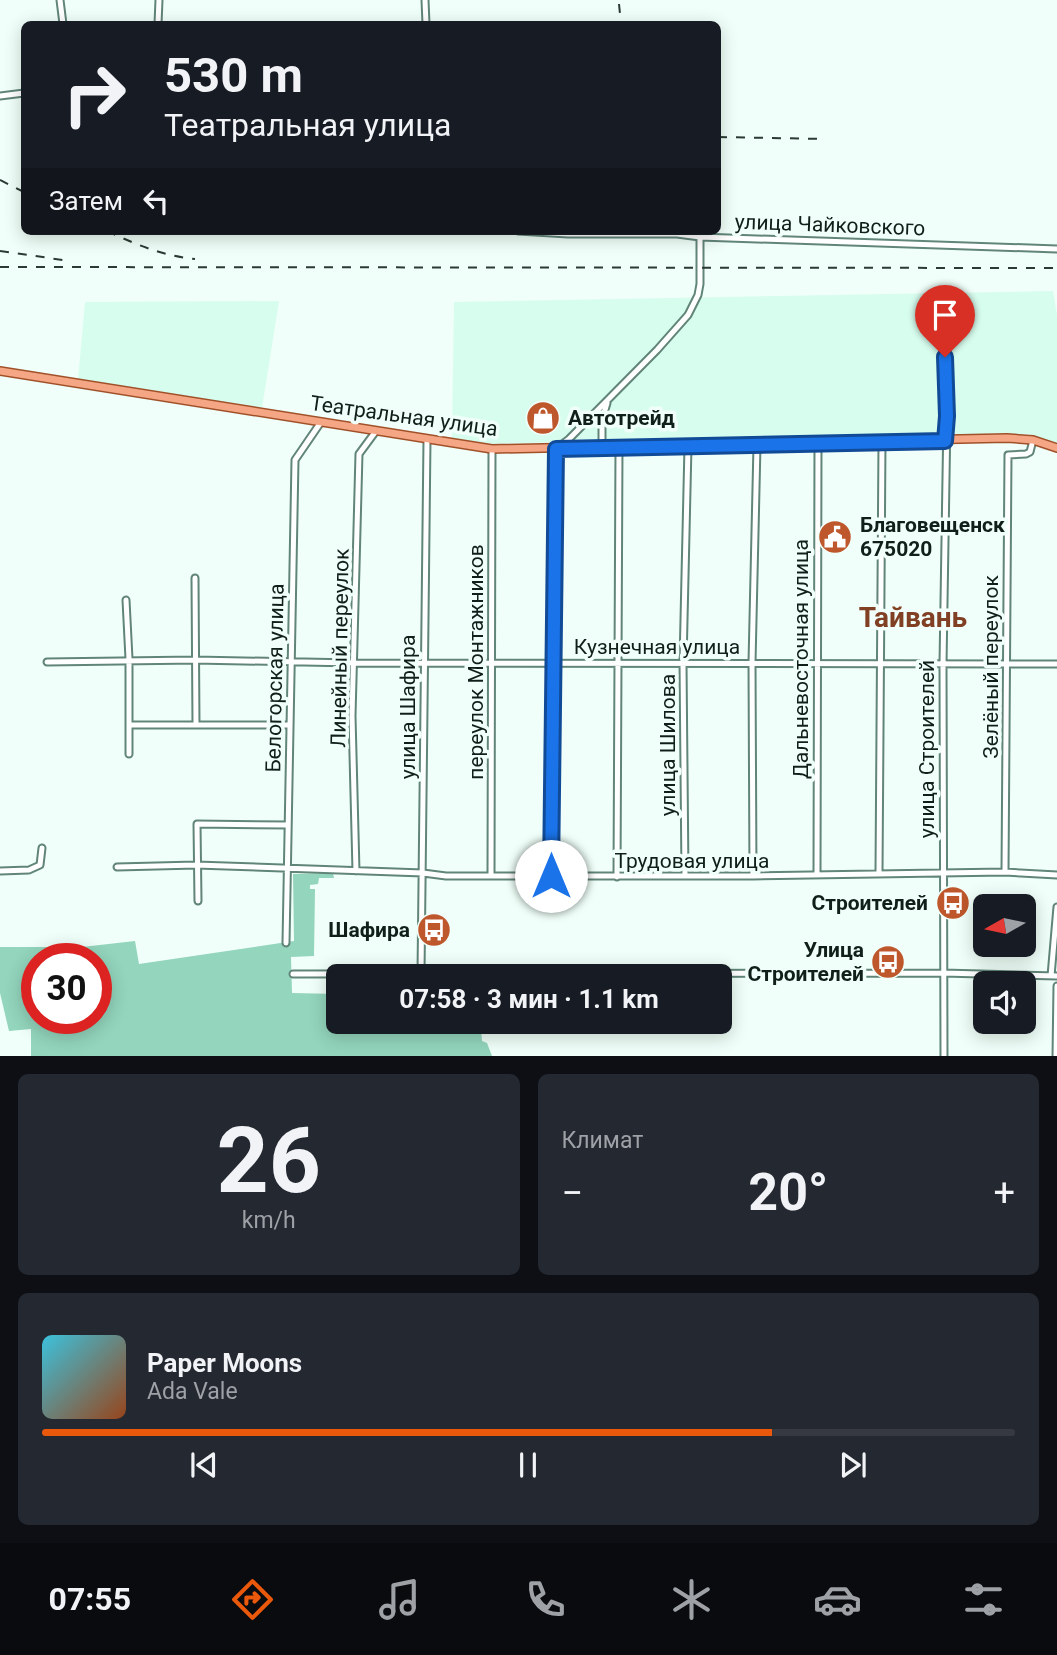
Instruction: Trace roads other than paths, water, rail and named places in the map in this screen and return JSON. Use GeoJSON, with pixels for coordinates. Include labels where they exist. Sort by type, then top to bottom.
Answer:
{"type":"FeatureCollection","features":[{"type":"Feature","properties":{"kind":"main road","name":"Театральная улица"},"geometry":{"type":"LineString","coordinates":[[0,372],[492,449],[1007,438],[1033,440],[1057,448]]}},
{"type":"Feature","properties":{"kind":"street"},"geometry":{"type":"LineString","coordinates":[[61,0],[63,21]]}},
{"type":"Feature","properties":{"kind":"street"},"geometry":{"type":"LineString","coordinates":[[158,21],[159,0]]}},
{"type":"Feature","properties":{"kind":"street"},"geometry":{"type":"LineString","coordinates":[[425,0],[426,21]]}},
{"type":"Feature","properties":{"kind":"street"},"geometry":{"type":"LineString","coordinates":[[0,96],[21,93]]}},
{"type":"Feature","properties":{"kind":"street","name":"улица Чайковского"},"geometry":{"type":"LineString","coordinates":[[685,235],[1057,248]]}},
{"type":"Feature","properties":{"kind":"street"},"geometry":{"type":"LineString","coordinates":[[551,876],[556,449],[609,399],[688,315],[695,303],[700,284],[700,237]]}},
{"type":"Feature","properties":{"kind":"street","name":"улица Строителей"},"geometry":{"type":"LineString","coordinates":[[944,1056],[945,357]]}},
{"type":"Feature","properties":{"kind":"street"},"geometry":{"type":"LineString","coordinates":[[601,448],[601,420],[609,399]]}},
{"type":"Feature","properties":{"kind":"street","name":"Белогорская улица"},"geometry":{"type":"LineString","coordinates":[[286,943],[295,460],[321,422]]}},
{"type":"Feature","properties":{"kind":"street","name":"Линейный переулок"},"geometry":{"type":"LineString","coordinates":[[356,871],[352,716],[359,454],[376,431]]}},
{"type":"Feature","properties":{"kind":"street","name":"улица Шафира"},"geometry":{"type":"LineString","coordinates":[[421,964],[427,440]]}},
{"type":"Feature","properties":{"kind":"street","name":"Зелёный переулок"},"geometry":{"type":"LineString","coordinates":[[1005,872],[1008,456],[1027,454],[1033,440]]}},
{"type":"Feature","properties":{"kind":"street"},"geometry":{"type":"LineString","coordinates":[[879,873],[882,442]]}},
{"type":"Feature","properties":{"kind":"street","name":"Дальневосточная улица"},"geometry":{"type":"LineString","coordinates":[[817,875],[818,444]]}},
{"type":"Feature","properties":{"kind":"street"},"geometry":{"type":"LineString","coordinates":[[753,876],[752,663],[757,445]]}},
{"type":"Feature","properties":{"kind":"street","name":"улица Шилова"},"geometry":{"type":"LineString","coordinates":[[685,876],[683,663],[688,446]]}},
{"type":"Feature","properties":{"kind":"street"},"geometry":{"type":"LineString","coordinates":[[617,877],[619,448]]}},
{"type":"Feature","properties":{"kind":"street","name":"переулок Монтажников"},"geometry":{"type":"LineString","coordinates":[[491,876],[492,449]]}},
{"type":"Feature","properties":{"kind":"street"},"geometry":{"type":"LineString","coordinates":[[195,578],[196,725]]}},
{"type":"Feature","properties":{"kind":"street"},"geometry":{"type":"LineString","coordinates":[[126,600],[129,754]]}},
{"type":"Feature","properties":{"kind":"street","name":"Кузнечная улица"},"geometry":{"type":"LineString","coordinates":[[47,662],[129,659],[354,663],[1057,664]]}},
{"type":"Feature","properties":{"kind":"street"},"geometry":{"type":"LineString","coordinates":[[129,725],[289,725]]}},
{"type":"Feature","properties":{"kind":"street"},"geometry":{"type":"LineString","coordinates":[[198,901],[197,824],[288,825]]}},
{"type":"Feature","properties":{"kind":"street"},"geometry":{"type":"LineString","coordinates":[[0,871],[29,870],[40,865],[42,848]]}},
{"type":"Feature","properties":{"kind":"street","name":"Трудовая улица"},"geometry":{"type":"LineString","coordinates":[[117,867],[196,865],[446,876],[617,877],[1005,872],[1057,875]]}},
{"type":"Feature","properties":{"kind":"street"},"geometry":{"type":"LineString","coordinates":[[732,973],[943,973],[1054,976],[1057,907]]}},
{"type":"Feature","properties":{"kind":"street"},"geometry":{"type":"LineString","coordinates":[[293,974],[326,974]]}},
{"type":"Feature","properties":{"kind":"street"},"geometry":{"type":"LineString","coordinates":[[1056,1056],[1057,986]]}},
{"type":"Feature","properties":{"kind":"railway"},"geometry":{"type":"LineString","coordinates":[[619,4],[621,21]]}},
{"type":"Feature","properties":{"kind":"railway"},"geometry":{"type":"LineString","coordinates":[[721,137],[824,139]]}},
{"type":"Feature","properties":{"kind":"railway"},"geometry":{"type":"LineString","coordinates":[[0,180],[21,190]]}},
{"type":"Feature","properties":{"kind":"railway"},"geometry":{"type":"LineString","coordinates":[[116,235],[150,249],[195,259]]}},
{"type":"Feature","properties":{"kind":"railway"},"geometry":{"type":"LineString","coordinates":[[0,251],[63,260]]}},
{"type":"Feature","properties":{"kind":"railway"},"geometry":{"type":"LineString","coordinates":[[0,267],[1057,268]]}},
{"type":"Feature","properties":{"kind":"place","name":"Автотрейд"},"geometry":{"type":"Point","coordinates":[543,418]}},
{"type":"Feature","properties":{"kind":"place","name":"Благовещенск 675020"},"geometry":{"type":"Point","coordinates":[835,537]}},
{"type":"Feature","properties":{"kind":"place","name":"Строителей"},"geometry":{"type":"Point","coordinates":[953,903]}},
{"type":"Feature","properties":{"kind":"place","name":"Шафира"},"geometry":{"type":"Point","coordinates":[434,930]}},
{"type":"Feature","properties":{"kind":"place","name":"Улица Строителей"},"geometry":{"type":"Point","coordinates":[888,962]}},
{"type":"Feature","properties":{"kind":"district","name":"Тайвань"},"geometry":{"type":"Point","coordinates":[913,617]}}]}
